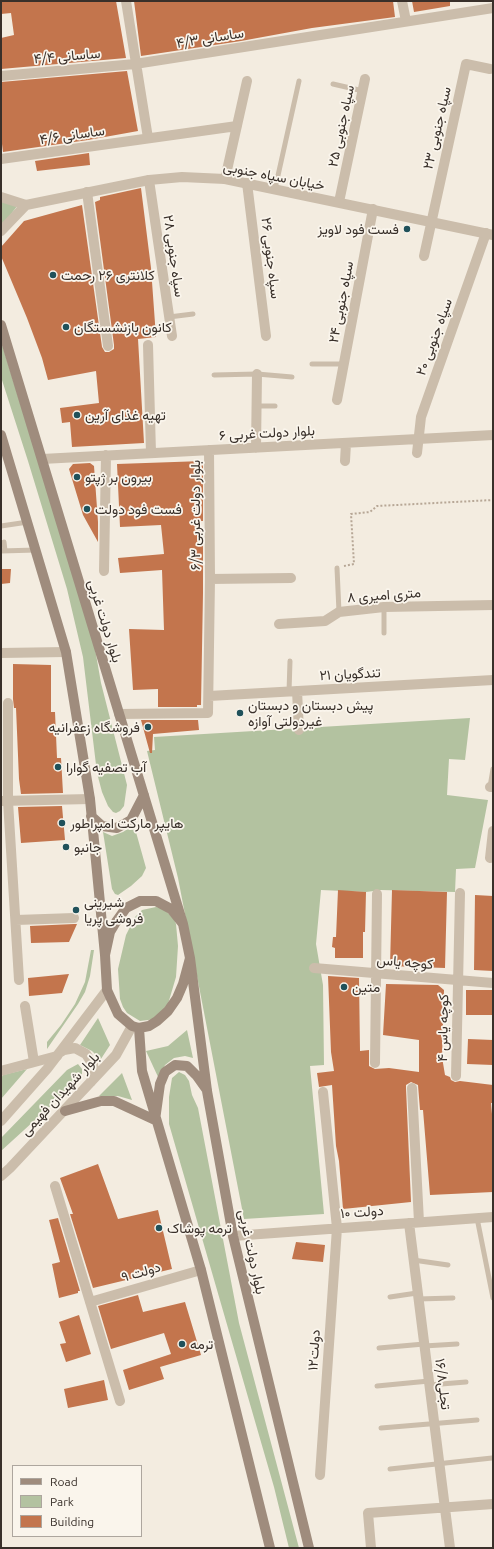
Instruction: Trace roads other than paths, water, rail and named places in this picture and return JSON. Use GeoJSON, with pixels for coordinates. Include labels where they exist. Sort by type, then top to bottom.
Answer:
{"type":"FeatureCollection","features":[{"type":"Feature","properties":{"kind":"main road","name":"بلوار دولت غربی"},"geometry":{"type":"LineString","coordinates":[[1,325],[183,924]]}},
{"type":"Feature","properties":{"kind":"main road"},"geometry":{"type":"LineString","coordinates":[[1,435],[66,652],[90,799],[107,990],[118,1014],[135,1027],[149,1026],[157,1021],[177,998],[184,984],[190,958],[183,924],[171,909],[156,900],[140,901],[126,908],[110,932],[104,955]]}},
{"type":"Feature","properties":{"kind":"main road"},"geometry":{"type":"LineString","coordinates":[[91,816],[102,826],[118,828],[131,820],[144,795]]}},
{"type":"Feature","properties":{"kind":"main road","name":"بلوار دولت غربی"},"geometry":{"type":"LineString","coordinates":[[190,958],[207,1091],[233,1236],[309,1548]]}},
{"type":"Feature","properties":{"kind":"main road"},"geometry":{"type":"LineString","coordinates":[[135,1027],[142,1071],[155,1120],[201,1270],[270,1548]]}},
{"type":"Feature","properties":{"kind":"main road"},"geometry":{"type":"LineString","coordinates":[[155,1120],[160,1084],[165,1072],[175,1065],[187,1066],[197,1076],[207,1091]]}},
{"type":"Feature","properties":{"kind":"main road"},"geometry":{"type":"LineString","coordinates":[[65,1111],[101,1101],[114,1102],[155,1120]]}},
{"type":"Feature","properties":{"kind":"street"},"geometry":{"type":"LineString","coordinates":[[126,1],[148,138]]}},
{"type":"Feature","properties":{"kind":"street"},"geometry":{"type":"LineString","coordinates":[[402,1],[406,21]]}},
{"type":"Feature","properties":{"kind":"street","name":"۴/۳ ساسانی"},"geometry":{"type":"LineString","coordinates":[[135,64],[493,8]]}},
{"type":"Feature","properties":{"kind":"street","name":"۴/۴ ساسانی"},"geometry":{"type":"LineString","coordinates":[[1,76],[135,64]]}},
{"type":"Feature","properties":{"kind":"street","name":"۲۳ سپاه جنوبی"},"geometry":{"type":"LineString","coordinates":[[431,221],[466,64],[490,69]]}},
{"type":"Feature","properties":{"kind":"street","name":"۲۵ سپاه جنوبی"},"geometry":{"type":"LineString","coordinates":[[339,202],[365,79]]}},
{"type":"Feature","properties":{"kind":"street"},"geometry":{"type":"LineString","coordinates":[[225,179],[247,81]]}},
{"type":"Feature","properties":{"kind":"street","name":"۴/۶ ساسانی"},"geometry":{"type":"LineString","coordinates":[[1,159],[236,126]]}},
{"type":"Feature","properties":{"kind":"street","name":"خیابان سپاه جنوبی"},"geometry":{"type":"LineString","coordinates":[[26,204],[149,180],[182,177],[225,179],[490,234]]}},
{"type":"Feature","properties":{"kind":"street","name":"۲۸ سپاه جنوبی"},"geometry":{"type":"LineString","coordinates":[[149,180],[172,336]]}},
{"type":"Feature","properties":{"kind":"street","name":"۲۶ سپاه جنوبی"},"geometry":{"type":"LineString","coordinates":[[247,183],[266,336]]}},
{"type":"Feature","properties":{"kind":"street"},"geometry":{"type":"LineString","coordinates":[[87,192],[108,346]]}},
{"type":"Feature","properties":{"kind":"street"},"geometry":{"type":"LineString","coordinates":[[1,197],[26,204],[1,231]]}},
{"type":"Feature","properties":{"kind":"street","name":"۲۴ سپاه جنوبی"},"geometry":{"type":"LineString","coordinates":[[337,400],[373,210]]}},
{"type":"Feature","properties":{"kind":"street"},"geometry":{"type":"LineString","coordinates":[[424,256],[431,221]]}},
{"type":"Feature","properties":{"kind":"street","name":"۲۰ سپاه جنوبی"},"geometry":{"type":"LineString","coordinates":[[417,453],[421,417],[490,234]]}},
{"type":"Feature","properties":{"kind":"street"},"geometry":{"type":"LineString","coordinates":[[148,345],[151,453]]}},
{"type":"Feature","properties":{"kind":"street"},"geometry":{"type":"LineString","coordinates":[[256,448],[257,374]]}},
{"type":"Feature","properties":{"kind":"street","name":"بلوار دولت غربی ۶"},"geometry":{"type":"LineString","coordinates":[[42,459],[493,435]]}},
{"type":"Feature","properties":{"kind":"street"},"geometry":{"type":"LineString","coordinates":[[345,461],[346,443]]}},
{"type":"Feature","properties":{"kind":"street","name":"بلوار دولت غربی ۶/۳"},"geometry":{"type":"LineString","coordinates":[[119,714],[208,713],[210,579],[209,450]]}},
{"type":"Feature","properties":{"kind":"street"},"geometry":{"type":"LineString","coordinates":[[104,571],[106,455]]}},
{"type":"Feature","properties":{"kind":"street"},"geometry":{"type":"LineString","coordinates":[[210,579],[291,578]]}},
{"type":"Feature","properties":{"kind":"street","name":"۸ متری امیری"},"geometry":{"type":"LineString","coordinates":[[279,624],[325,621],[338,612],[384,607],[493,605]]}},
{"type":"Feature","properties":{"kind":"street"},"geometry":{"type":"LineString","coordinates":[[1,654],[66,652]]}},
{"type":"Feature","properties":{"kind":"street","name":"۲۱ تندگویان"},"geometry":{"type":"LineString","coordinates":[[209,696],[493,680]]}},
{"type":"Feature","properties":{"kind":"street"},"geometry":{"type":"LineString","coordinates":[[293,691],[300,730]]}},
{"type":"Feature","properties":{"kind":"street"},"geometry":{"type":"LineString","coordinates":[[8,703],[5,801],[16,920],[19,980]]}},
{"type":"Feature","properties":{"kind":"street"},"geometry":{"type":"LineString","coordinates":[[5,801],[90,799]]}},
{"type":"Feature","properties":{"kind":"street"},"geometry":{"type":"LineString","coordinates":[[490,858],[493,831]]}},
{"type":"Feature","properties":{"kind":"street","name":"کوچه یاس ۴"},"geometry":{"type":"LineString","coordinates":[[456,1076],[460,893]]}},
{"type":"Feature","properties":{"kind":"street"},"geometry":{"type":"LineString","coordinates":[[375,1063],[377,894]]}},
{"type":"Feature","properties":{"kind":"street"},"geometry":{"type":"LineString","coordinates":[[16,920],[74,918]]}},
{"type":"Feature","properties":{"kind":"street","name":"کوچه یاس"},"geometry":{"type":"LineString","coordinates":[[314,968],[493,983]]}},
{"type":"Feature","properties":{"kind":"street","name":"بلوار شهیدان فهیمی"},"geometry":{"type":"LineString","coordinates":[[1,1121],[17,1105],[58,1055],[107,990]]}},
{"type":"Feature","properties":{"kind":"street"},"geometry":{"type":"LineString","coordinates":[[24,1006],[34,1062]]}},
{"type":"Feature","properties":{"kind":"street","name":"بلوار شهیدان فهیمی"},"geometry":{"type":"LineString","coordinates":[[1,1176],[90,1084],[116,1055],[135,1027]]}},
{"type":"Feature","properties":{"kind":"street"},"geometry":{"type":"LineString","coordinates":[[1,1070],[58,1055],[64,1050],[75,1048],[86,1054],[92,1065],[94,1070],[90,1084]]}},
{"type":"Feature","properties":{"kind":"street"},"geometry":{"type":"LineString","coordinates":[[412,1088],[419,1222]]}},
{"type":"Feature","properties":{"kind":"street","name":"۱۲دولت"},"geometry":{"type":"LineString","coordinates":[[320,1475],[336,1228],[323,1092]]}},
{"type":"Feature","properties":{"kind":"street"},"geometry":{"type":"LineString","coordinates":[[55,1186],[120,1401]]}},
{"type":"Feature","properties":{"kind":"street","name":"۱۰ دولت"},"geometry":{"type":"LineString","coordinates":[[233,1236],[493,1217]]}},
{"type":"Feature","properties":{"kind":"street","name":"تجلی۱۶/۸"},"geometry":{"type":"LineString","coordinates":[[408,1223],[450,1548]]}},
{"type":"Feature","properties":{"kind":"street","name":"۹ دولت"},"geometry":{"type":"LineString","coordinates":[[90,1302],[201,1270]]}},
{"type":"Feature","properties":{"kind":"street"},"geometry":{"type":"LineString","coordinates":[[371,1548],[368,1513],[493,1504]]}},
{"type":"Feature","properties":{"kind":"lane"},"geometry":{"type":"LineString","coordinates":[[275,189],[299,81]]}},
{"type":"Feature","properties":{"kind":"lane"},"geometry":{"type":"LineString","coordinates":[[333,84],[363,91]]}},
{"type":"Feature","properties":{"kind":"lane"},"geometry":{"type":"LineString","coordinates":[[169,317],[193,314]]}},
{"type":"Feature","properties":{"kind":"lane"},"geometry":{"type":"LineString","coordinates":[[312,364],[344,364]]}},
{"type":"Feature","properties":{"kind":"lane"},"geometry":{"type":"LineString","coordinates":[[214,375],[257,374],[292,377]]}},
{"type":"Feature","properties":{"kind":"lane"},"geometry":{"type":"LineString","coordinates":[[257,406],[275,406]]}},
{"type":"Feature","properties":{"kind":"lane"},"geometry":{"type":"LineString","coordinates":[[2,527],[28,522]]}},
{"type":"Feature","properties":{"kind":"lane"},"geometry":{"type":"LineString","coordinates":[[4,542],[3,551],[36,550]]}},
{"type":"Feature","properties":{"kind":"lane"},"geometry":{"type":"LineString","coordinates":[[337,568],[338,612]]}},
{"type":"Feature","properties":{"kind":"lane"},"geometry":{"type":"LineString","coordinates":[[384,607],[384,633]]}},
{"type":"Feature","properties":{"kind":"lane"},"geometry":{"type":"LineString","coordinates":[[290,661],[293,691]]}},
{"type":"Feature","properties":{"kind":"lane"},"geometry":{"type":"LineString","coordinates":[[492,787],[493,769]]}},
{"type":"Feature","properties":{"kind":"lane"},"geometry":{"type":"LineString","coordinates":[[477,1218],[493,1298]]}},
{"type":"Feature","properties":{"kind":"lane"},"geometry":{"type":"LineString","coordinates":[[413,1260],[448,1265]]}},
{"type":"Feature","properties":{"kind":"lane"},"geometry":{"type":"LineString","coordinates":[[390,1297],[418,1296],[453,1298]]}},
{"type":"Feature","properties":{"kind":"lane"},"geometry":{"type":"LineString","coordinates":[[379,1348],[457,1344]]}},
{"type":"Feature","properties":{"kind":"lane"},"geometry":{"type":"LineString","coordinates":[[377,1386],[466,1382]]}},
{"type":"Feature","properties":{"kind":"lane"},"geometry":{"type":"LineString","coordinates":[[381,1428],[477,1420]]}},
{"type":"Feature","properties":{"kind":"lane"},"geometry":{"type":"LineString","coordinates":[[390,1469],[492,1458]]}},
{"type":"Feature","properties":{"kind":"place","name":"فست فود لاویز"},"geometry":{"type":"Point","coordinates":[407,229]}},
{"type":"Feature","properties":{"kind":"place","name":"کلانتری ۲۶ رحمت"},"geometry":{"type":"Point","coordinates":[53,275]}},
{"type":"Feature","properties":{"kind":"place","name":"کانون بازنشستگان"},"geometry":{"type":"Point","coordinates":[66,327]}},
{"type":"Feature","properties":{"kind":"place","name":"تهیه غذای آرین"},"geometry":{"type":"Point","coordinates":[77,415]}},
{"type":"Feature","properties":{"kind":"place","name":"بیرون بر ژپتو"},"geometry":{"type":"Point","coordinates":[77,477]}},
{"type":"Feature","properties":{"kind":"place","name":"فست فود دولت"},"geometry":{"type":"Point","coordinates":[87,509]}},
{"type":"Feature","properties":{"kind":"place","name":"پیش دبستان و دبستان غیردولتی آوازه"},"geometry":{"type":"Point","coordinates":[240,713]}},
{"type":"Feature","properties":{"kind":"place","name":"فروشگاه زعفرانیه"},"geometry":{"type":"Point","coordinates":[148,727]}},
{"type":"Feature","properties":{"kind":"place","name":"آب تصفیه گوارا"},"geometry":{"type":"Point","coordinates":[58,767]}},
{"type":"Feature","properties":{"kind":"place","name":"هایپر مارکت امپراطور"},"geometry":{"type":"Point","coordinates":[62,823]}},
{"type":"Feature","properties":{"kind":"place","name":"جانبو"},"geometry":{"type":"Point","coordinates":[66,847]}},
{"type":"Feature","properties":{"kind":"place","name":"شیرینی فروشی پریا"},"geometry":{"type":"Point","coordinates":[76,910]}},
{"type":"Feature","properties":{"kind":"place","name":"متین"},"geometry":{"type":"Point","coordinates":[344,987]}},
{"type":"Feature","properties":{"kind":"place","name":"ترمه پوشاک"},"geometry":{"type":"Point","coordinates":[159,1228]}},
{"type":"Feature","properties":{"kind":"place","name":"ترمه"},"geometry":{"type":"Point","coordinates":[182,1344]}}]}
